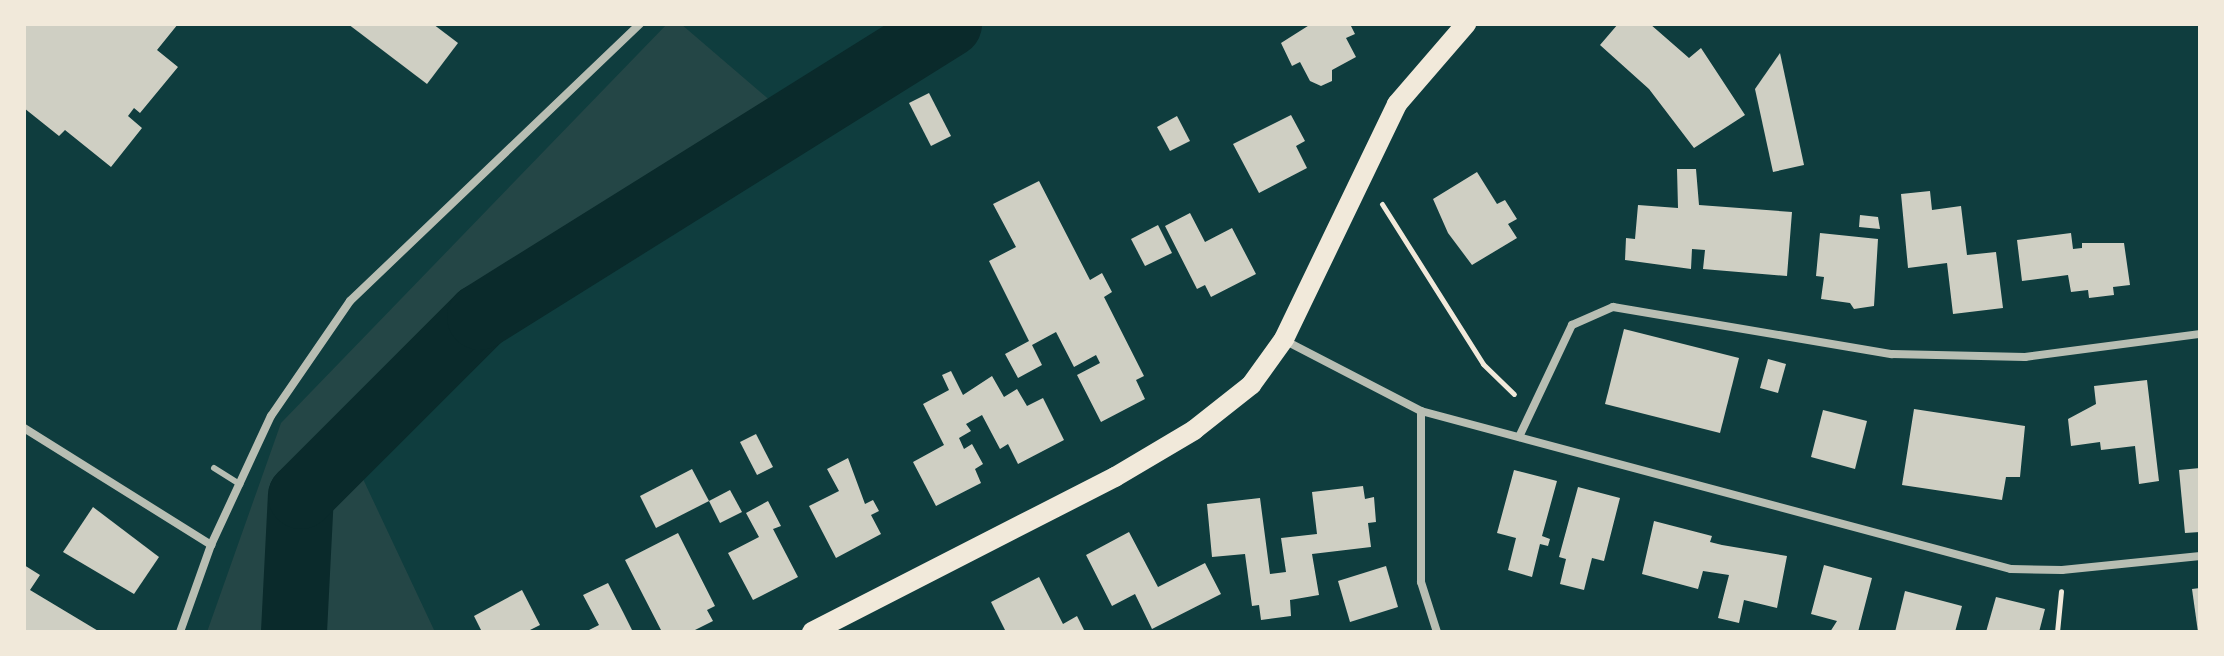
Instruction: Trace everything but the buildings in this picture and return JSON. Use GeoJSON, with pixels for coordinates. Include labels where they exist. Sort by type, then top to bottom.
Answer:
{"type":"FeatureCollection","features":[{"type":"Feature","properties":{"kind":"main road"},"geometry":{"type":"LineString","coordinates":[[812,632],[1115,477],[1194,430],[1251,385],[1284,339],[1397,104],[1466,24]]}},
{"type":"Feature","properties":{"kind":"street"},"geometry":{"type":"LineString","coordinates":[[180,632],[211,545],[291,379],[350,301],[640,24]]}},
{"type":"Feature","properties":{"kind":"street"},"geometry":{"type":"LineString","coordinates":[[1519,437],[1572,325],[1613,307],[1892,354],[2025,357],[2200,334]]}},
{"type":"Feature","properties":{"kind":"street"},"geometry":{"type":"LineString","coordinates":[[1284,339],[1421,411],[2011,569],[2062,570],[2200,556]]}},
{"type":"Feature","properties":{"kind":"street"},"geometry":{"type":"LineString","coordinates":[[1421,411],[1421,582],[1437,632]]}},
{"type":"Feature","properties":{"kind":"street"},"geometry":{"type":"LineString","coordinates":[[24,428],[211,545]]}},
{"type":"Feature","properties":{"kind":"lane"},"geometry":{"type":"LineString","coordinates":[[214,468],[240,484]]}},
{"type":"Feature","properties":{"kind":"path"},"geometry":{"type":"LineString","coordinates":[[1382,204],[1483,364],[1532,411]]}},
{"type":"Feature","properties":{"kind":"path"},"geometry":{"type":"LineString","coordinates":[[2057,632],[2062,570]]}},
{"type":"Feature","properties":{"kind":"shaded area"},"geometry":{"type":"Polygon","coordinates":[[[667,24],[681,24],[793,120],[483,318],[363,479],[435,632],[207,632],[281,423],[667,24]]]}},
{"type":"Feature","properties":{"kind":"waterway"},"geometry":{"type":"LineString","coordinates":[[294,632],[301,496],[480,317],[949,24]]}}]}
